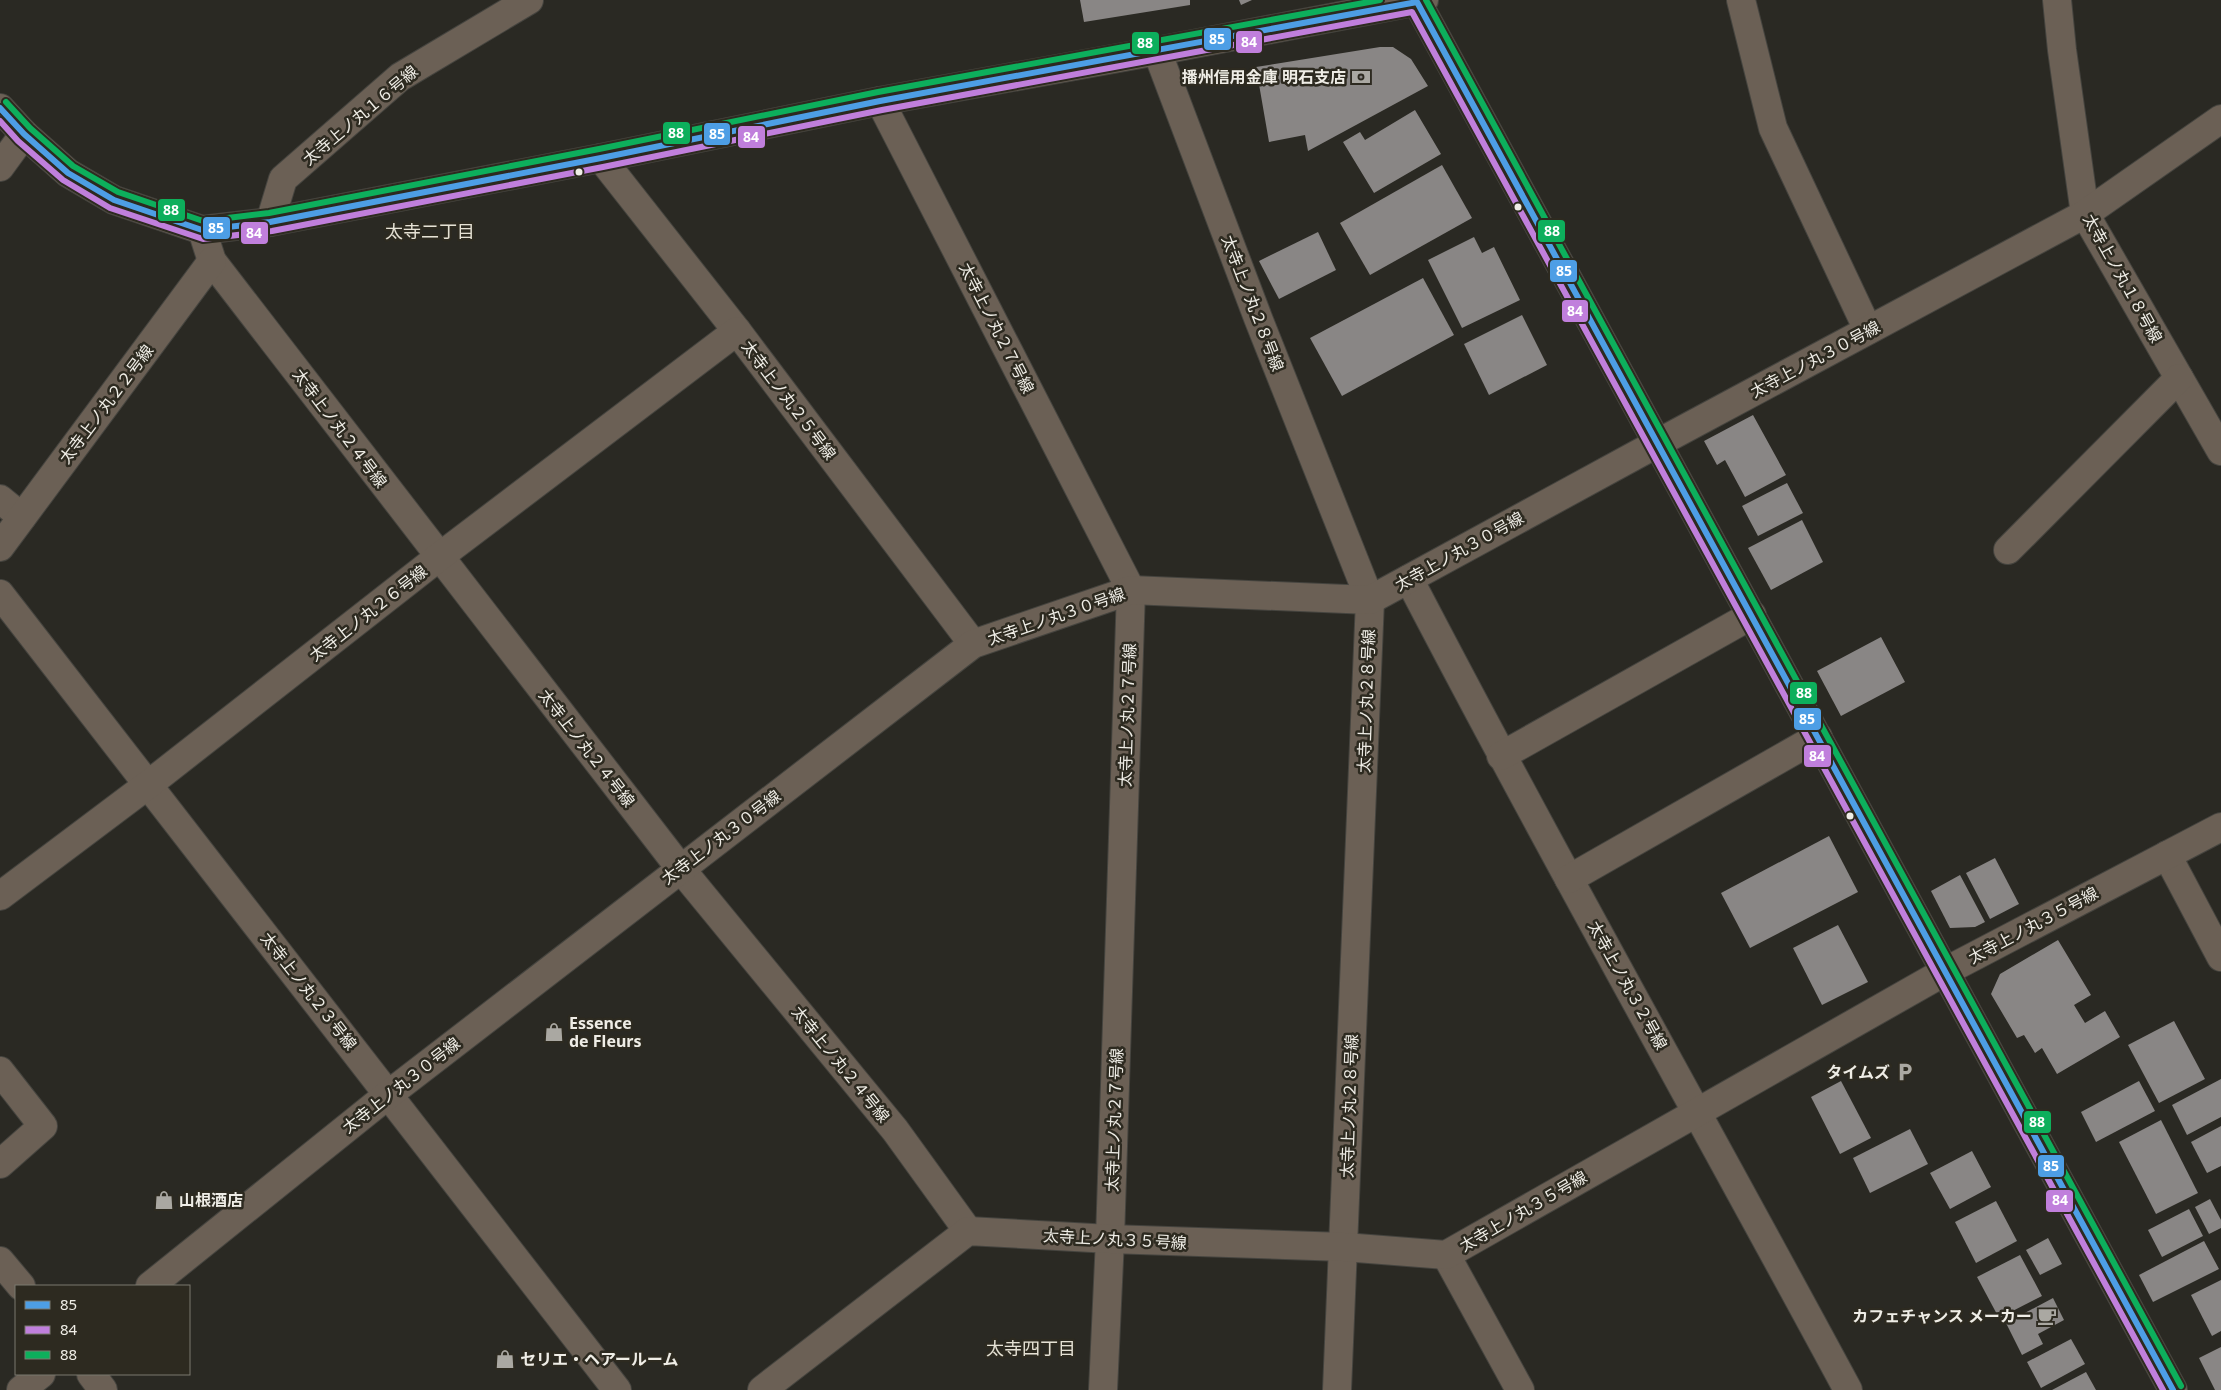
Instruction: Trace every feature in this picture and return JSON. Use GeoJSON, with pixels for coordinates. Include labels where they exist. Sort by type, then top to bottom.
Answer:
{"type":"FeatureCollection","features":[{"type":"Feature","properties":{"kind":"street","name":"太寺上ノ丸１６号線"},"geometry":{"type":"LineString","coordinates":[[270,222],[283,179],[400,77],[529,0]]}},
{"type":"Feature","properties":{"kind":"street"},"geometry":{"type":"LineString","coordinates":[[1742,0],[1773,128],[1868,330]]}},
{"type":"Feature","properties":{"kind":"street","name":"太寺上ノ丸１８号線"},"geometry":{"type":"LineString","coordinates":[[2057,0],[2062,50],[2086,214],[2179,378],[2212,418],[2221,451]]}},
{"type":"Feature","properties":{"kind":"street"},"geometry":{"type":"LineString","coordinates":[[0,108],[24,134],[68,173],[114,200],[202,230],[270,222],[601,158],[880,101],[1419,1],[2173,1390]]}},
{"type":"Feature","properties":{"kind":"street","name":"太寺上ノ丸２８号線"},"geometry":{"type":"LineString","coordinates":[[1157,51],[1261,327],[1370,600],[1337,1390]]}},
{"type":"Feature","properties":{"kind":"street","name":"太寺上ノ丸２７号線"},"geometry":{"type":"LineString","coordinates":[[880,101],[1131,590],[1110,1239],[1103,1390]]}},
{"type":"Feature","properties":{"kind":"street","name":"太寺上ノ丸３０号線"},"geometry":{"type":"LineString","coordinates":[[151,1285],[389,1094],[680,868],[974,644],[1131,590],[1370,600],[1658,443],[2086,214],[2221,119]]}},
{"type":"Feature","properties":{"kind":"street"},"geometry":{"type":"LineString","coordinates":[[0,167],[24,134]]}},
{"type":"Feature","properties":{"kind":"street","name":"太寺上ノ丸２５号線"},"geometry":{"type":"LineString","coordinates":[[601,158],[737,331],[974,644]]}},
{"type":"Feature","properties":{"kind":"street","name":"太寺上ノ丸２４号線"},"geometry":{"type":"LineString","coordinates":[[202,230],[212,261],[680,868],[895,1130],[968,1231]]}},
{"type":"Feature","properties":{"kind":"street","name":"太寺上ノ丸２２号線"},"geometry":{"type":"LineString","coordinates":[[0,547],[212,261]]}},
{"type":"Feature","properties":{"kind":"street","name":"太寺上ノ丸２６号線"},"geometry":{"type":"LineString","coordinates":[[0,896],[149,784],[439,557],[737,331]]}},
{"type":"Feature","properties":{"kind":"street"},"geometry":{"type":"LineString","coordinates":[[2008,550],[2179,378]]}},
{"type":"Feature","properties":{"kind":"street"},"geometry":{"type":"LineString","coordinates":[[0,499],[22,517]]}},
{"type":"Feature","properties":{"kind":"street","name":"太寺上ノ丸３２号線"},"geometry":{"type":"LineString","coordinates":[[1409,578],[1501,756],[1698,1112],[1848,1390]]}},
{"type":"Feature","properties":{"kind":"street","name":"太寺上ノ丸２３号線"},"geometry":{"type":"LineString","coordinates":[[0,594],[617,1390]]}},
{"type":"Feature","properties":{"kind":"street"},"geometry":{"type":"LineString","coordinates":[[1501,756],[1752,615]]}},
{"type":"Feature","properties":{"kind":"street"},"geometry":{"type":"LineString","coordinates":[[1569,879],[1818,737]]}},
{"type":"Feature","properties":{"kind":"street","name":"太寺上ノ丸３５号線"},"geometry":{"type":"LineString","coordinates":[[968,1231],[1110,1239],[1344,1247],[1446,1255],[1946,971],[2221,826]]}},
{"type":"Feature","properties":{"kind":"street"},"geometry":{"type":"LineString","coordinates":[[2167,855],[2221,957]]}},
{"type":"Feature","properties":{"kind":"street"},"geometry":{"type":"LineString","coordinates":[[0,1071],[43,1126],[0,1164]]}},
{"type":"Feature","properties":{"kind":"street"},"geometry":{"type":"LineString","coordinates":[[762,1390],[968,1231]]}},
{"type":"Feature","properties":{"kind":"street"},"geometry":{"type":"LineString","coordinates":[[1446,1255],[1520,1390]]}},
{"type":"Feature","properties":{"kind":"street"},"geometry":{"type":"LineString","coordinates":[[0,1261],[20,1285]]}},
{"type":"Feature","properties":{"kind":"street"},"geometry":{"type":"LineString","coordinates":[[20,1390],[40,1375]]}},
{"type":"Feature","properties":{"kind":"street"},"geometry":{"type":"LineString","coordinates":[[92,1375],[103,1390]]}},
{"type":"Feature","properties":{"kind":"building"},"geometry":{"type":"Polygon","coordinates":[[[1080,0],[1190,0],[1190,5],[1084,22],[1080,0]]]}},
{"type":"Feature","properties":{"kind":"building"},"geometry":{"type":"Polygon","coordinates":[[[1239,0],[1252,0],[1241,5],[1239,0]]]}},
{"type":"Feature","properties":{"kind":"building"},"geometry":{"type":"Polygon","coordinates":[[[1380,47],[1393,47],[1411,59],[1428,86],[1308,151],[1305,135],[1269,142],[1256,67],[1380,47]]]}},
{"type":"Feature","properties":{"kind":"building"},"geometry":{"type":"Polygon","coordinates":[[[1415,110],[1441,154],[1374,193],[1343,142],[1360,132],[1365,140],[1415,110]]]}},
{"type":"Feature","properties":{"kind":"building"},"geometry":{"type":"Polygon","coordinates":[[[1442,165],[1472,218],[1370,275],[1340,223],[1442,165]]]}},
{"type":"Feature","properties":{"kind":"building"},"geometry":{"type":"Polygon","coordinates":[[[1318,232],[1336,270],[1279,299],[1259,261],[1318,232]]]}},
{"type":"Feature","properties":{"kind":"building"},"geometry":{"type":"Polygon","coordinates":[[[1474,237],[1482,253],[1494,247],[1520,300],[1462,328],[1428,260],[1474,237]]]}},
{"type":"Feature","properties":{"kind":"building"},"geometry":{"type":"Polygon","coordinates":[[[1423,278],[1454,335],[1342,396],[1310,338],[1423,278]]]}},
{"type":"Feature","properties":{"kind":"building"},"geometry":{"type":"Polygon","coordinates":[[[1522,315],[1547,365],[1489,395],[1464,344],[1522,315]]]}},
{"type":"Feature","properties":{"kind":"building"},"geometry":{"type":"Polygon","coordinates":[[[1753,415],[1786,475],[1745,497],[1725,460],[1717,465],[1704,441],[1753,415]]]}},
{"type":"Feature","properties":{"kind":"building"},"geometry":{"type":"Polygon","coordinates":[[[1787,483],[1803,513],[1758,536],[1742,506],[1787,483]]]}},
{"type":"Feature","properties":{"kind":"building"},"geometry":{"type":"Polygon","coordinates":[[[1802,520],[1823,562],[1771,590],[1748,548],[1802,520]]]}},
{"type":"Feature","properties":{"kind":"building"},"geometry":{"type":"Polygon","coordinates":[[[1881,637],[1905,682],[1841,716],[1817,671],[1881,637]]]}},
{"type":"Feature","properties":{"kind":"building"},"geometry":{"type":"Polygon","coordinates":[[[1829,836],[1858,892],[1750,948],[1721,893],[1829,836]]]}},
{"type":"Feature","properties":{"kind":"building"},"geometry":{"type":"Polygon","coordinates":[[[1995,858],[2019,904],[1990,919],[1966,873],[1995,858]]]}},
{"type":"Feature","properties":{"kind":"building"},"geometry":{"type":"Polygon","coordinates":[[[1960,875],[1985,922],[1975,927],[1950,928],[1931,891],[1960,875]]]}},
{"type":"Feature","properties":{"kind":"building"},"geometry":{"type":"Polygon","coordinates":[[[1838,925],[1868,982],[1822,1005],[1793,948],[1838,925]]]}},
{"type":"Feature","properties":{"kind":"building"},"geometry":{"type":"Polygon","coordinates":[[[2058,940],[2091,995],[2074,1005],[2085,1023],[2105,1011],[2120,1037],[2057,1074],[2042,1048],[2035,1053],[2024,1035],[2017,1038],[1991,994],[2000,974],[2058,940]]]}},
{"type":"Feature","properties":{"kind":"building"},"geometry":{"type":"Polygon","coordinates":[[[2174,1021],[2205,1079],[2159,1103],[2128,1045],[2174,1021]]]}},
{"type":"Feature","properties":{"kind":"building"},"geometry":{"type":"Polygon","coordinates":[[[2221,1079],[2221,1117],[2187,1135],[2172,1105],[2221,1079]]]}},
{"type":"Feature","properties":{"kind":"building"},"geometry":{"type":"Polygon","coordinates":[[[1841,1081],[1871,1138],[1840,1154],[1811,1097],[1841,1081]]]}},
{"type":"Feature","properties":{"kind":"building"},"geometry":{"type":"Polygon","coordinates":[[[2139,1081],[2155,1111],[2096,1142],[2081,1112],[2139,1081]]]}},
{"type":"Feature","properties":{"kind":"building"},"geometry":{"type":"Polygon","coordinates":[[[2161,1120],[2198,1193],[2156,1214],[2119,1142],[2161,1120]]]}},
{"type":"Feature","properties":{"kind":"building"},"geometry":{"type":"Polygon","coordinates":[[[2221,1126],[2221,1166],[2207,1173],[2191,1142],[2221,1126]]]}},
{"type":"Feature","properties":{"kind":"building"},"geometry":{"type":"Polygon","coordinates":[[[1910,1129],[1928,1164],[1870,1193],[1853,1158],[1910,1129]]]}},
{"type":"Feature","properties":{"kind":"building"},"geometry":{"type":"Polygon","coordinates":[[[1972,1151],[1991,1187],[1950,1209],[1930,1173],[1972,1151]]]}},
{"type":"Feature","properties":{"kind":"building"},"geometry":{"type":"Polygon","coordinates":[[[2210,1199],[2221,1220],[2221,1228],[2209,1234],[2195,1207],[2210,1199]]]}},
{"type":"Feature","properties":{"kind":"building"},"geometry":{"type":"Polygon","coordinates":[[[1996,1201],[2017,1241],[1976,1263],[1955,1222],[1996,1201]]]}},
{"type":"Feature","properties":{"kind":"building"},"geometry":{"type":"Polygon","coordinates":[[[2189,1209],[2203,1236],[2162,1257],[2148,1230],[2189,1209]]]}},
{"type":"Feature","properties":{"kind":"building"},"geometry":{"type":"Polygon","coordinates":[[[2048,1238],[2062,1264],[2040,1275],[2026,1250],[2048,1238]]]}},
{"type":"Feature","properties":{"kind":"building"},"geometry":{"type":"Polygon","coordinates":[[[2204,1241],[2219,1269],[2153,1302],[2139,1275],[2204,1241]]]}},
{"type":"Feature","properties":{"kind":"building"},"geometry":{"type":"Polygon","coordinates":[[[2020,1255],[2042,1296],[1999,1318],[1977,1277],[2020,1255]]]}},
{"type":"Feature","properties":{"kind":"building"},"geometry":{"type":"Polygon","coordinates":[[[2221,1280],[2221,1331],[2212,1336],[2191,1295],[2221,1280]]]}},
{"type":"Feature","properties":{"kind":"building"},"geometry":{"type":"Polygon","coordinates":[[[2053,1298],[2064,1320],[2038,1334],[2043,1344],[2022,1355],[2006,1323],[2053,1298]]]}},
{"type":"Feature","properties":{"kind":"building"},"geometry":{"type":"Polygon","coordinates":[[[2071,1339],[2085,1364],[2041,1388],[2027,1362],[2071,1339]]]}},
{"type":"Feature","properties":{"kind":"building"},"geometry":{"type":"Polygon","coordinates":[[[2221,1347],[2221,1390],[2215,1390],[2199,1358],[2221,1347]]]}},
{"type":"Feature","properties":{"kind":"building"},"geometry":{"type":"Polygon","coordinates":[[[2086,1372],[2096,1390],[2052,1390],[2086,1372]]]}},
{"type":"Feature","properties":{"kind":"transit line","name":"88"},"geometry":{"type":"LineString","coordinates":[[6,102],[30,128],[73,166],[118,192],[203,221],[269,213],[599,149],[878,92],[1380,0]]}},
{"type":"Feature","properties":{"kind":"transit line","name":"88"},"geometry":{"type":"LineString","coordinates":[[1426,0],[2181,1386]]}},
{"type":"Feature","properties":{"kind":"transit line","name":"85"},"geometry":{"type":"LineString","coordinates":[[0,108],[24,134],[68,173],[114,200],[202,230],[270,222],[601,158],[880,101],[1417,2],[2173,1390]]}},
{"type":"Feature","properties":{"kind":"transit line","name":"84"},"geometry":{"type":"LineString","coordinates":[[0,121],[18,141],[63,180],[110,208],[203,239],[272,231],[603,167],[882,110],[1412,12],[2163,1390]]}},
{"type":"Feature","properties":{"kind":"place","name":"播州信用金庫 明石支店"},"geometry":{"type":"Point","coordinates":[1361,77]}},
{"type":"Feature","properties":{"kind":"place","name":"Essence de Fleurs"},"geometry":{"type":"Point","coordinates":[554,1032]}},
{"type":"Feature","properties":{"kind":"place","name":"タイムズ"},"geometry":{"type":"Point","coordinates":[1905,1072]}},
{"type":"Feature","properties":{"kind":"place","name":"山根酒店"},"geometry":{"type":"Point","coordinates":[164,1200]}},
{"type":"Feature","properties":{"kind":"place","name":"カフェチャンス メーカー"},"geometry":{"type":"Point","coordinates":[2047,1316]}},
{"type":"Feature","properties":{"kind":"place","name":"セリエ・ヘアールーム"},"geometry":{"type":"Point","coordinates":[505,1359]}},
{"type":"Feature","properties":{"kind":"district","name":"太寺二丁目"},"geometry":{"type":"Point","coordinates":[430,232]}},
{"type":"Feature","properties":{"kind":"district","name":"太寺四丁目"},"geometry":{"type":"Point","coordinates":[1031,1349]}}]}
